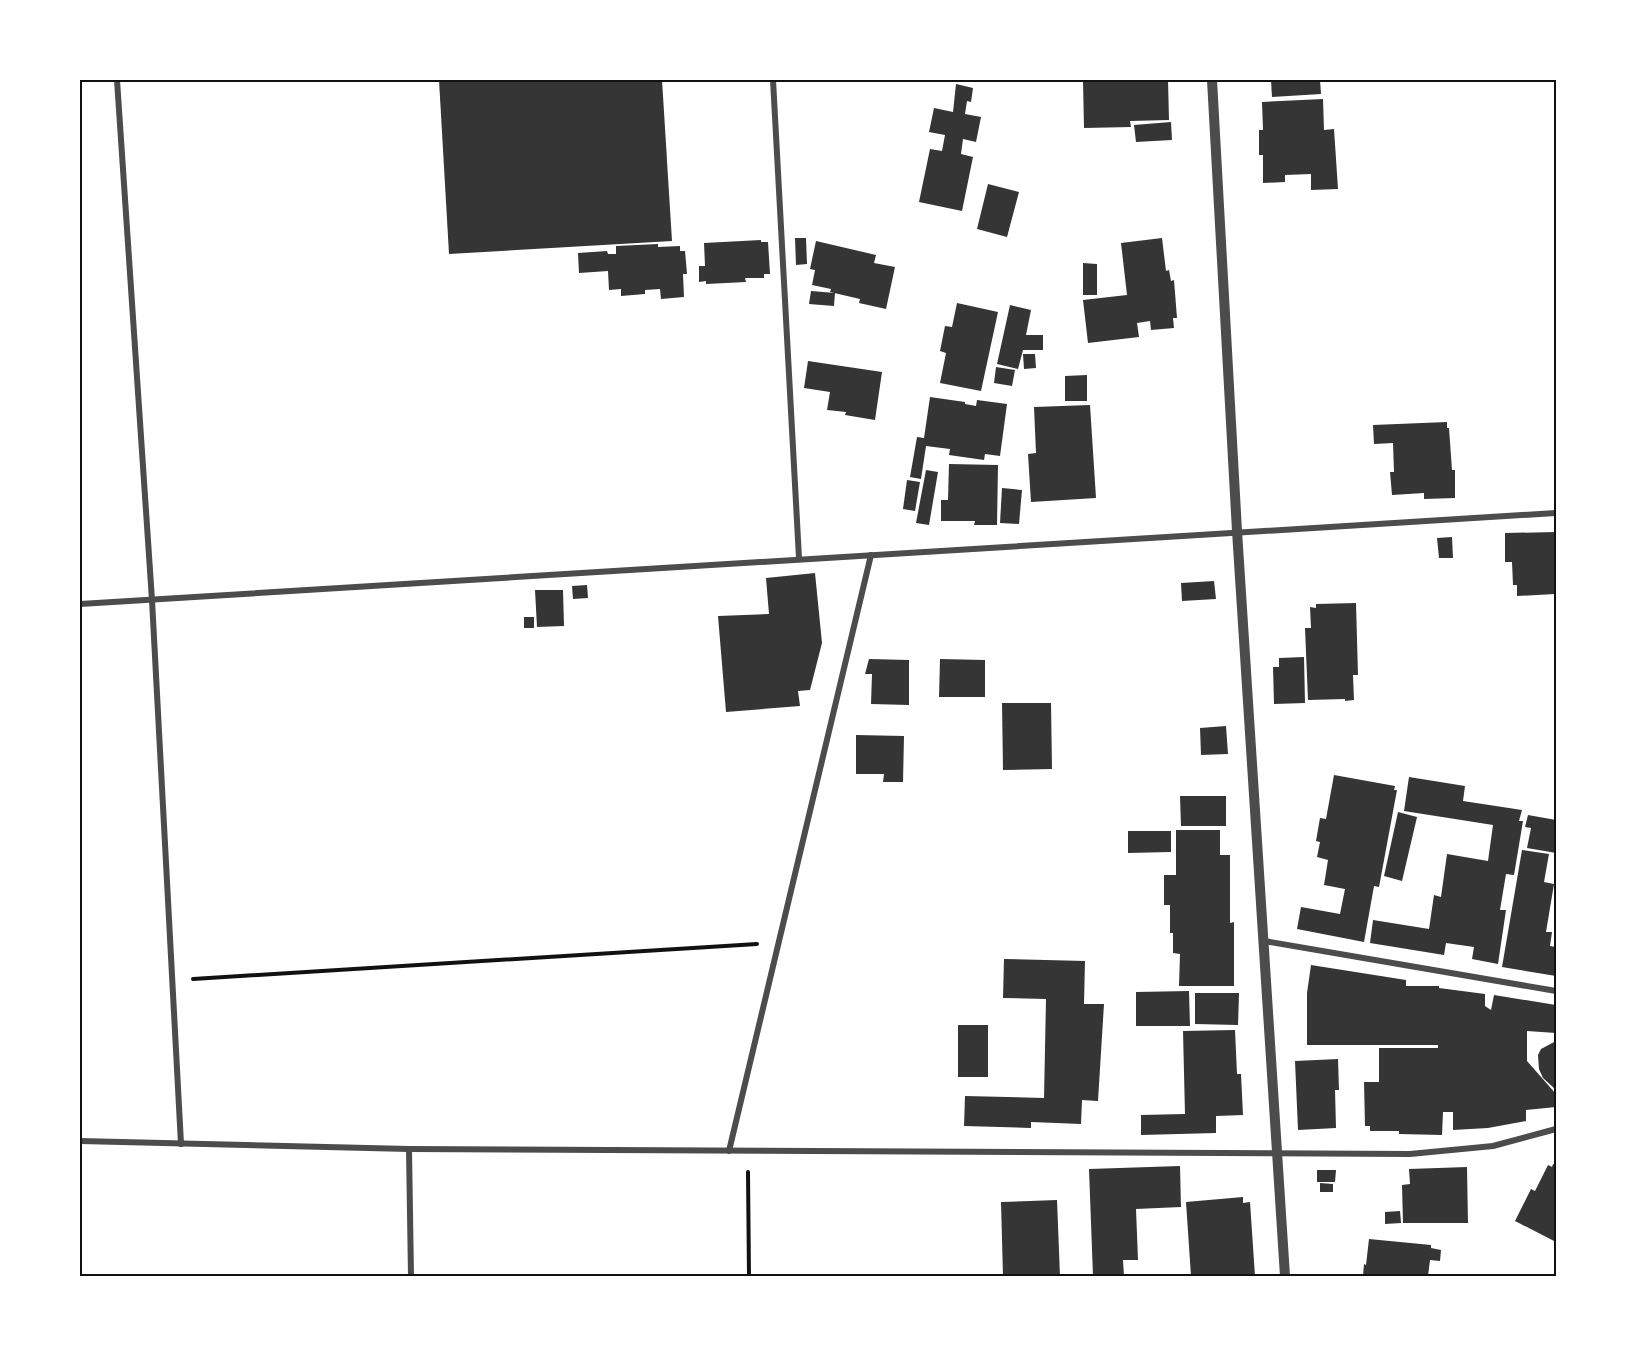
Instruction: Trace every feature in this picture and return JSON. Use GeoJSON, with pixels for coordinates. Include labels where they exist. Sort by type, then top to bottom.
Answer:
{"type":"FeatureCollection","features":[{"type":"Feature","properties":{"kind":"street"},"geometry":{"type":"LineString","coordinates":[[117,80],[152,600],[181,1144]]}},
{"type":"Feature","properties":{"kind":"street"},"geometry":{"type":"LineString","coordinates":[[773,80],[799,558]]}},
{"type":"Feature","properties":{"kind":"street"},"geometry":{"type":"LineString","coordinates":[[1212,80],[1237,531],[1285,1276]]}},
{"type":"Feature","properties":{"kind":"street"},"geometry":{"type":"LineString","coordinates":[[80,604],[1557,513]]}},
{"type":"Feature","properties":{"kind":"street"},"geometry":{"type":"LineString","coordinates":[[729,1151],[871,555]]}},
{"type":"Feature","properties":{"kind":"street"},"geometry":{"type":"LineString","coordinates":[[1264,941],[1557,991]]}},
{"type":"Feature","properties":{"kind":"street"},"geometry":{"type":"LineString","coordinates":[[80,1142],[409,1149],[1410,1154],[1492,1146],[1557,1129]]}},
{"type":"Feature","properties":{"kind":"street"},"geometry":{"type":"LineString","coordinates":[[409,1149],[411,1276]]}},
{"type":"Feature","properties":{"kind":"path"},"geometry":{"type":"LineString","coordinates":[[172,981],[779,942]]}},
{"type":"Feature","properties":{"kind":"path"},"geometry":{"type":"LineString","coordinates":[[748,1150],[749,1276]]}},
{"type":"Feature","properties":{"kind":"building"},"geometry":{"type":"Polygon","coordinates":[[[439,80],[662,80],[672,241],[449,254],[439,80]]]}},
{"type":"Feature","properties":{"kind":"building"},"geometry":{"type":"Polygon","coordinates":[[[1083,80],[1168,80],[1169,120],[1130,121],[1131,127],[1084,128],[1083,80]]]}},
{"type":"Feature","properties":{"kind":"building"},"geometry":{"type":"Polygon","coordinates":[[[1271,80],[1320,80],[1321,94],[1272,97],[1271,80]]]}},
{"type":"Feature","properties":{"kind":"building"},"geometry":{"type":"Polygon","coordinates":[[[956,84],[973,88],[971,102],[967,101],[965,114],[981,117],[976,142],[963,139],[961,154],[973,157],[962,211],[919,202],[930,149],[942,151],[945,135],[929,132],[934,108],[953,112],[956,84]]]}},
{"type":"Feature","properties":{"kind":"building"},"geometry":{"type":"Polygon","coordinates":[[[1323,99],[1324,130],[1334,129],[1338,189],[1311,190],[1311,174],[1285,175],[1285,182],[1263,183],[1263,155],[1259,155],[1259,130],[1263,130],[1262,102],[1323,99]]]}},
{"type":"Feature","properties":{"kind":"building"},"geometry":{"type":"Polygon","coordinates":[[[1171,122],[1172,140],[1136,142],[1134,125],[1171,122]]]}},
{"type":"Feature","properties":{"kind":"building"},"geometry":{"type":"Polygon","coordinates":[[[988,184],[1019,192],[1007,237],[977,229],[988,184]]]}},
{"type":"Feature","properties":{"kind":"building"},"geometry":{"type":"Polygon","coordinates":[[[795,238],[806,238],[807,264],[796,265],[795,238]]]}},
{"type":"Feature","properties":{"kind":"building"},"geometry":{"type":"Polygon","coordinates":[[[1162,238],[1166,271],[1169,270],[1171,281],[1174,280],[1177,318],[1173,318],[1174,328],[1151,330],[1150,321],[1137,323],[1139,337],[1088,343],[1083,300],[1127,295],[1121,243],[1162,238]]]}},
{"type":"Feature","properties":{"kind":"building"},"geometry":{"type":"Polygon","coordinates":[[[761,240],[761,242],[768,242],[770,274],[764,274],[764,278],[745,278],[746,282],[706,284],[706,281],[699,282],[699,266],[705,266],[704,243],[761,240]]]}},
{"type":"Feature","properties":{"kind":"building"},"geometry":{"type":"Polygon","coordinates":[[[816,241],[876,255],[874,263],[895,267],[886,309],[859,303],[860,299],[812,285],[815,270],[810,269],[816,241]]]}},
{"type":"Feature","properties":{"kind":"building"},"geometry":{"type":"Polygon","coordinates":[[[658,244],[658,247],[680,246],[680,251],[685,251],[687,274],[683,274],[684,297],[661,299],[660,289],[645,290],[645,294],[621,296],[621,289],[609,290],[608,271],[579,273],[578,253],[607,251],[608,254],[616,254],[616,246],[658,244]]]}},
{"type":"Feature","properties":{"kind":"building"},"geometry":{"type":"Polygon","coordinates":[[[1083,263],[1097,264],[1097,295],[1083,295],[1083,263]]]}},
{"type":"Feature","properties":{"kind":"building"},"geometry":{"type":"Polygon","coordinates":[[[811,291],[835,293],[834,306],[809,304],[811,291]]]}},
{"type":"Feature","properties":{"kind":"building"},"geometry":{"type":"Polygon","coordinates":[[[957,303],[998,312],[981,391],[940,383],[946,353],[940,351],[945,326],[952,327],[957,303]]]}},
{"type":"Feature","properties":{"kind":"building"},"geometry":{"type":"Polygon","coordinates":[[[1010,305],[1031,310],[1026,335],[1043,335],[1043,350],[1023,350],[1018,369],[997,364],[1010,305]]]}},
{"type":"Feature","properties":{"kind":"building"},"geometry":{"type":"Polygon","coordinates":[[[1023,354],[1035,354],[1036,368],[1024,369],[1023,354]]]}},
{"type":"Feature","properties":{"kind":"building"},"geometry":{"type":"Polygon","coordinates":[[[808,361],[882,372],[875,420],[845,415],[846,412],[827,410],[830,392],[804,388],[808,361]]]}},
{"type":"Feature","properties":{"kind":"building"},"geometry":{"type":"Polygon","coordinates":[[[996,367],[1015,370],[1012,386],[994,383],[996,367]]]}},
{"type":"Feature","properties":{"kind":"building"},"geometry":{"type":"Polygon","coordinates":[[[1087,375],[1087,401],[1065,401],[1065,376],[1087,375]]]}},
{"type":"Feature","properties":{"kind":"building"},"geometry":{"type":"Polygon","coordinates":[[[930,397],[965,402],[965,404],[976,406],[977,400],[1007,404],[1000,456],[985,454],[984,460],[949,455],[950,449],[926,446],[921,479],[910,477],[917,437],[924,438],[930,397]]]}},
{"type":"Feature","properties":{"kind":"building"},"geometry":{"type":"Polygon","coordinates":[[[1090,405],[1096,498],[1031,502],[1028,454],[1036,453],[1034,407],[1090,405]]]}},
{"type":"Feature","properties":{"kind":"building"},"geometry":{"type":"Polygon","coordinates":[[[1447,422],[1452,470],[1455,470],[1455,498],[1424,499],[1424,493],[1392,495],[1390,472],[1394,472],[1393,443],[1374,444],[1373,425],[1447,422]]]}},
{"type":"Feature","properties":{"kind":"building"},"geometry":{"type":"Polygon","coordinates":[[[949,464],[998,465],[997,525],[974,525],[975,521],[941,521],[941,500],[948,500],[949,464]]]}},
{"type":"Feature","properties":{"kind":"building"},"geometry":{"type":"Polygon","coordinates":[[[926,470],[938,472],[929,525],[916,523],[926,470]]]}},
{"type":"Feature","properties":{"kind":"building"},"geometry":{"type":"Polygon","coordinates":[[[907,480],[920,482],[915,511],[903,509],[907,480]]]}},
{"type":"Feature","properties":{"kind":"building"},"geometry":{"type":"Polygon","coordinates":[[[1002,488],[1022,490],[1019,524],[1000,523],[1002,488]]]}},
{"type":"Feature","properties":{"kind":"building"},"geometry":{"type":"Polygon","coordinates":[[[1556,532],[1555,594],[1517,596],[1517,585],[1513,585],[1512,562],[1505,562],[1505,533],[1556,532]]]}},
{"type":"Feature","properties":{"kind":"building"},"geometry":{"type":"Polygon","coordinates":[[[1452,537],[1453,558],[1439,558],[1437,538],[1452,537]]]}},
{"type":"Feature","properties":{"kind":"building"},"geometry":{"type":"Polygon","coordinates":[[[815,573],[822,643],[810,690],[798,691],[800,706],[726,712],[718,616],[769,614],[766,578],[815,573]]]}},
{"type":"Feature","properties":{"kind":"building"},"geometry":{"type":"Polygon","coordinates":[[[1214,581],[1216,599],[1182,601],[1181,583],[1214,581]]]}},
{"type":"Feature","properties":{"kind":"building"},"geometry":{"type":"Polygon","coordinates":[[[587,585],[588,598],[573,599],[572,586],[587,585]]]}},
{"type":"Feature","properties":{"kind":"building"},"geometry":{"type":"Polygon","coordinates":[[[535,590],[563,590],[564,626],[537,627],[535,590]]]}},
{"type":"Feature","properties":{"kind":"building"},"geometry":{"type":"Polygon","coordinates":[[[1356,603],[1358,675],[1353,675],[1354,700],[1308,700],[1305,628],[1311,628],[1310,607],[1316,608],[1316,604],[1356,603]]]}},
{"type":"Feature","properties":{"kind":"building"},"geometry":{"type":"Polygon","coordinates":[[[524,617],[534,617],[534,628],[524,628],[524,617]]]}},
{"type":"Feature","properties":{"kind":"building"},"geometry":{"type":"Polygon","coordinates":[[[1304,657],[1305,703],[1274,704],[1273,667],[1279,667],[1279,658],[1304,657]]]}},
{"type":"Feature","properties":{"kind":"building"},"geometry":{"type":"Polygon","coordinates":[[[869,659],[909,660],[909,705],[871,704],[872,674],[865,674],[869,659]]]}},
{"type":"Feature","properties":{"kind":"building"},"geometry":{"type":"Polygon","coordinates":[[[940,659],[985,660],[985,697],[939,697],[940,659]]]}},
{"type":"Feature","properties":{"kind":"building"},"geometry":{"type":"Polygon","coordinates":[[[1002,703],[1051,703],[1052,769],[1003,770],[1002,703]]]}},
{"type":"Feature","properties":{"kind":"building"},"geometry":{"type":"Polygon","coordinates":[[[1226,726],[1228,754],[1201,755],[1200,728],[1226,726]]]}},
{"type":"Feature","properties":{"kind":"building"},"geometry":{"type":"Polygon","coordinates":[[[856,735],[904,736],[903,782],[883,782],[884,774],[856,774],[856,735]]]}},
{"type":"Feature","properties":{"kind":"building"},"geometry":{"type":"Polygon","coordinates":[[[1334,775],[1395,786],[1394,790],[1397,790],[1379,887],[1374,886],[1364,942],[1297,929],[1301,907],[1340,914],[1345,889],[1324,885],[1328,860],[1317,857],[1320,842],[1316,841],[1320,818],[1326,819],[1334,775]]]}},
{"type":"Feature","properties":{"kind":"building"},"geometry":{"type":"Polygon","coordinates":[[[1409,777],[1465,786],[1463,801],[1522,810],[1519,821],[1523,821],[1514,875],[1506,874],[1500,910],[1506,910],[1498,964],[1472,959],[1474,947],[1446,943],[1444,955],[1370,943],[1373,920],[1429,929],[1434,895],[1441,897],[1447,854],[1488,861],[1493,825],[1404,811],[1409,777]]]}},
{"type":"Feature","properties":{"kind":"building"},"geometry":{"type":"Polygon","coordinates":[[[1180,796],[1226,796],[1226,826],[1181,826],[1180,796]]]}},
{"type":"Feature","properties":{"kind":"building"},"geometry":{"type":"Polygon","coordinates":[[[1398,812],[1417,817],[1402,881],[1384,876],[1398,812]]]}},
{"type":"Feature","properties":{"kind":"building"},"geometry":{"type":"Polygon","coordinates":[[[1528,815],[1556,820],[1556,853],[1527,848],[1531,828],[1525,827],[1528,815]]]}},
{"type":"Feature","properties":{"kind":"building"},"geometry":{"type":"Polygon","coordinates":[[[1176,830],[1220,830],[1220,855],[1230,855],[1230,923],[1234,922],[1234,986],[1179,986],[1180,954],[1173,953],[1170,905],[1164,905],[1164,875],[1176,875],[1176,830]]]}},
{"type":"Feature","properties":{"kind":"building"},"geometry":{"type":"Polygon","coordinates":[[[1128,831],[1171,831],[1171,852],[1128,853],[1128,831]]]}},
{"type":"Feature","properties":{"kind":"building"},"geometry":{"type":"Polygon","coordinates":[[[1522,850],[1549,854],[1544,882],[1554,884],[1546,932],[1552,932],[1550,946],[1556,947],[1556,976],[1502,967],[1522,850]]]}},
{"type":"Feature","properties":{"kind":"building"},"geometry":{"type":"Polygon","coordinates":[[[1004,959],[1085,961],[1084,1004],[1104,1004],[1098,1101],[1082,1100],[1081,1124],[1031,1122],[1031,1128],[964,1126],[965,1096],[1044,1098],[1046,999],[1003,998],[1004,959]]]}},
{"type":"Feature","properties":{"kind":"building"},"geometry":{"type":"Polygon","coordinates":[[[1311,965],[1406,980],[1406,986],[1439,986],[1439,988],[1485,994],[1485,1006],[1491,1010],[1494,995],[1556,1005],[1556,1033],[1527,1031],[1527,1061],[1556,1094],[1556,1107],[1526,1110],[1526,1121],[1488,1128],[1453,1130],[1453,1112],[1443,1112],[1442,1135],[1370,1131],[1370,1126],[1365,1126],[1364,1082],[1379,1082],[1379,1048],[1438,1048],[1438,1045],[1307,1045],[1307,993],[1311,965]]]}},
{"type":"Feature","properties":{"kind":"building"},"geometry":{"type":"Polygon","coordinates":[[[1189,991],[1190,1026],[1136,1026],[1136,992],[1189,991]]]}},
{"type":"Feature","properties":{"kind":"building"},"geometry":{"type":"Polygon","coordinates":[[[1195,993],[1239,993],[1238,1025],[1195,1024],[1195,993]]]}},
{"type":"Feature","properties":{"kind":"building"},"geometry":{"type":"Polygon","coordinates":[[[958,1025],[988,1025],[988,1077],[958,1077],[958,1025]]]}},
{"type":"Feature","properties":{"kind":"building"},"geometry":{"type":"Polygon","coordinates":[[[1235,1030],[1237,1074],[1241,1074],[1243,1115],[1216,1116],[1216,1133],[1141,1135],[1141,1115],[1185,1114],[1183,1031],[1235,1030]]]}},
{"type":"Feature","properties":{"kind":"building"},"geometry":{"type":"Polygon","coordinates":[[[1556,1041],[1556,1090],[1543,1078],[1539,1069],[1538,1055],[1541,1049],[1556,1041]]]}},
{"type":"Feature","properties":{"kind":"building"},"geometry":{"type":"Polygon","coordinates":[[[1338,1059],[1339,1090],[1335,1090],[1336,1128],[1298,1130],[1295,1061],[1338,1059]]]}},
{"type":"Feature","properties":{"kind":"building"},"geometry":{"type":"Polygon","coordinates":[[[1553,1164],[1556,1165],[1556,1242],[1515,1221],[1531,1189],[1535,1191],[1548,1165],[1552,1167],[1553,1164]]]}},
{"type":"Feature","properties":{"kind":"building"},"geometry":{"type":"Polygon","coordinates":[[[1180,1166],[1181,1207],[1136,1209],[1138,1260],[1123,1260],[1124,1276],[1093,1276],[1089,1169],[1180,1166]]]}},
{"type":"Feature","properties":{"kind":"building"},"geometry":{"type":"Polygon","coordinates":[[[1467,1167],[1468,1223],[1403,1223],[1402,1185],[1410,1184],[1409,1169],[1467,1167]]]}},
{"type":"Feature","properties":{"kind":"building"},"geometry":{"type":"Polygon","coordinates":[[[1317,1170],[1336,1170],[1335,1182],[1317,1182],[1317,1170]]]}},
{"type":"Feature","properties":{"kind":"building"},"geometry":{"type":"Polygon","coordinates":[[[1320,1183],[1333,1184],[1333,1192],[1320,1192],[1320,1183]]]}},
{"type":"Feature","properties":{"kind":"building"},"geometry":{"type":"Polygon","coordinates":[[[1243,1197],[1243,1203],[1250,1202],[1255,1276],[1191,1276],[1186,1202],[1243,1197]]]}},
{"type":"Feature","properties":{"kind":"building"},"geometry":{"type":"Polygon","coordinates":[[[1057,1200],[1060,1276],[1003,1276],[1001,1202],[1057,1200]]]}},
{"type":"Feature","properties":{"kind":"building"},"geometry":{"type":"Polygon","coordinates":[[[1400,1211],[1401,1223],[1385,1224],[1385,1212],[1400,1211]]]}},
{"type":"Feature","properties":{"kind":"building"},"geometry":{"type":"Polygon","coordinates":[[[1369,1239],[1431,1245],[1431,1248],[1441,1250],[1440,1261],[1430,1260],[1428,1276],[1363,1276],[1369,1239]]]}}]}
